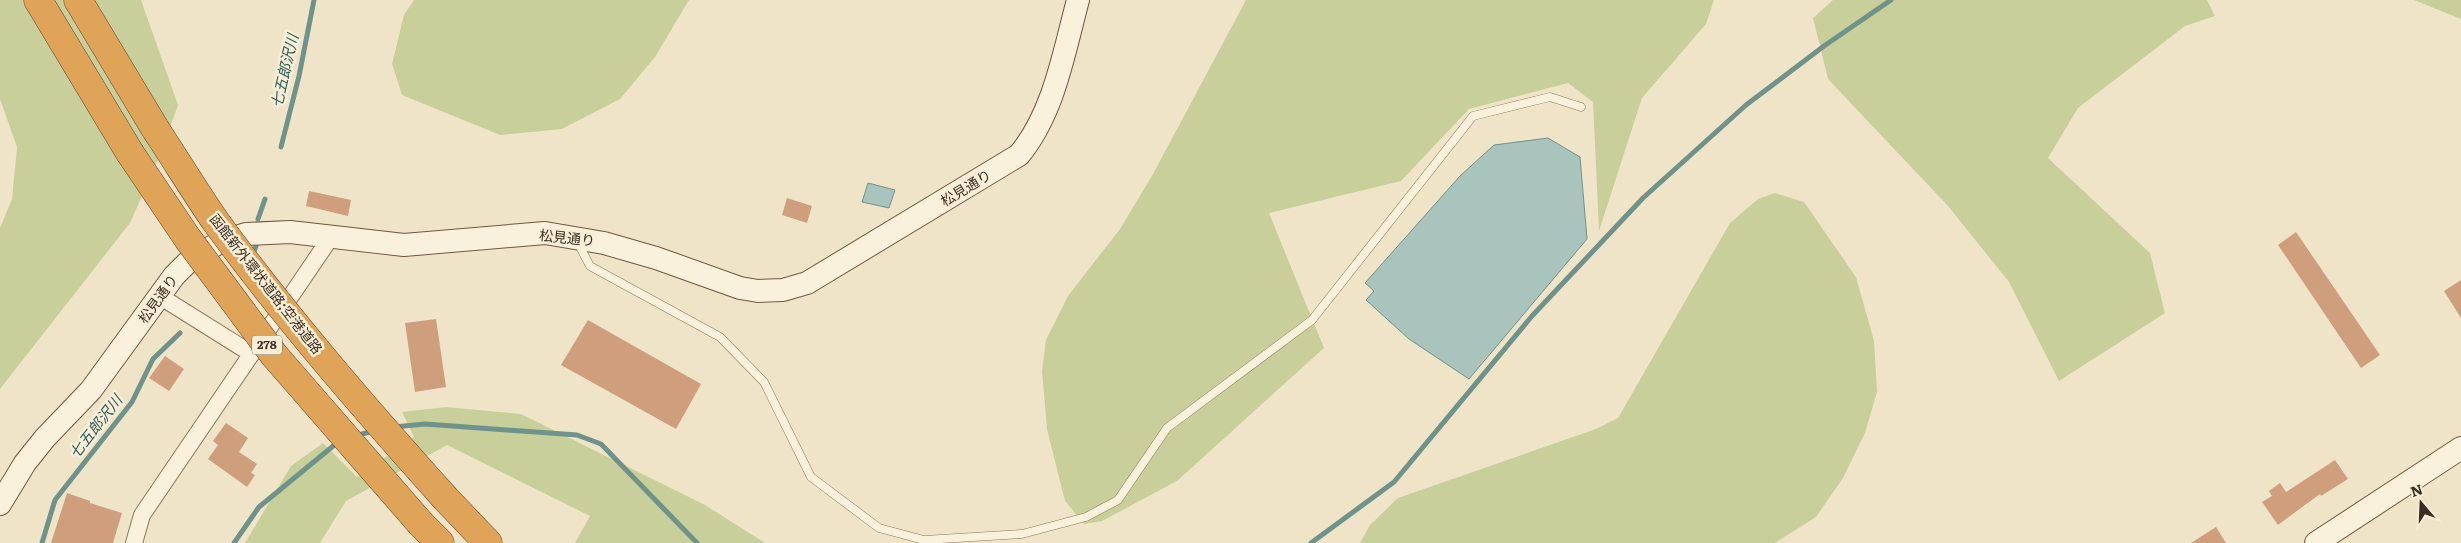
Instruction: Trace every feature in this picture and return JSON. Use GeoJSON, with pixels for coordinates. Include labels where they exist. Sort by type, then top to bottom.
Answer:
{"type":"FeatureCollection","features":[{"type":"Feature","properties":{"kind":"highway","name":"278"},"geometry":{"type":"LineString","coordinates":[[38,0],[130,153],[188,239],[274,355],[430,534]]}},
{"type":"Feature","properties":{"kind":"highway","name":"函館新外環状道路;空港道路"},"geometry":{"type":"LineString","coordinates":[[78,0],[156,130],[215,221],[301,332],[357,400],[446,500],[488,543]]}},
{"type":"Feature","properties":{"kind":"street","name":"松見通り"},"geometry":{"type":"LineString","coordinates":[[0,504],[25,463],[45,438],[91,390],[161,297],[174,276],[186,263],[221,242],[246,234],[290,232],[404,245],[545,233],[604,243],[656,258],[740,288],[758,291],[783,290],[807,283],[1019,155],[1033,138],[1046,112],[1078,0]]}},
{"type":"Feature","properties":{"kind":"street"},"geometry":{"type":"LineString","coordinates":[[134,543],[142,516],[331,237]]}},
{"type":"Feature","properties":{"kind":"street"},"geometry":{"type":"LineString","coordinates":[[161,297],[252,354]]}},
{"type":"Feature","properties":{"kind":"street"},"geometry":{"type":"LineString","coordinates":[[2316,543],[2461,448]]}},
{"type":"Feature","properties":{"kind":"lane"},"geometry":{"type":"LineString","coordinates":[[575,237],[590,266],[720,337],[764,382],[811,477],[879,528],[924,540],[1022,534],[1086,518],[1118,500],[1167,428],[1312,320],[1473,116],[1550,97],[1581,107]]}},
{"type":"Feature","properties":{"kind":"green space"},"geometry":{"type":"Polygon","coordinates":[[[0,0],[141,0],[178,105],[159,158],[130,223],[0,389],[0,228],[12,199],[17,147],[0,99],[0,0]]]}},
{"type":"Feature","properties":{"kind":"green space"},"geometry":{"type":"Polygon","coordinates":[[[414,0],[689,0],[655,57],[620,99],[562,129],[500,135],[402,95],[392,64],[404,15],[414,0]]]}},
{"type":"Feature","properties":{"kind":"green space"},"geometry":{"type":"Polygon","coordinates":[[[1246,0],[1714,0],[1706,24],[1642,98],[1599,231],[1593,102],[1568,83],[1469,109],[1401,181],[1269,213],[1324,348],[1177,481],[1102,521],[1084,524],[1065,501],[1047,429],[1042,371],[1046,340],[1068,296],[1120,229],[1153,174],[1246,0]]]}},
{"type":"Feature","properties":{"kind":"green space"},"geometry":{"type":"Polygon","coordinates":[[[1833,0],[2207,0],[2215,16],[2185,26],[2078,108],[2048,158],[2150,253],[2165,313],[2059,381],[2009,282],[1948,206],[1828,79],[1813,18],[1833,0]]]}},
{"type":"Feature","properties":{"kind":"green space"},"geometry":{"type":"Polygon","coordinates":[[[2414,0],[2461,0],[2461,19],[2414,0]]]}},
{"type":"Feature","properties":{"kind":"green space"},"geometry":{"type":"Polygon","coordinates":[[[1775,193],[1804,202],[1856,277],[1874,341],[1877,392],[1865,433],[1843,478],[1816,517],[1775,543],[1360,543],[1370,525],[1398,498],[1596,429],[1618,418],[1730,223],[1758,199],[1775,193]]]}},
{"type":"Feature","properties":{"kind":"green space"},"geometry":{"type":"Polygon","coordinates":[[[446,407],[521,414],[705,505],[765,543],[575,543],[590,516],[447,445],[346,501],[320,543],[245,543],[291,466],[323,443],[357,477],[414,437],[402,412],[446,407]]]}},
{"type":"Feature","properties":{"kind":"water"},"geometry":{"type":"Polygon","coordinates":[[[1548,138],[1580,157],[1587,239],[1469,379],[1409,339],[1366,300],[1374,291],[1365,283],[1460,176],[1494,145],[1548,138]]]}},
{"type":"Feature","properties":{"kind":"water"},"geometry":{"type":"Polygon","coordinates":[[[868,183],[895,190],[889,208],[862,202],[868,183]]]}},
{"type":"Feature","properties":{"kind":"building"},"geometry":{"type":"Polygon","coordinates":[[[309,191],[351,200],[348,216],[306,206],[309,191]]]}},
{"type":"Feature","properties":{"kind":"building"},"geometry":{"type":"Polygon","coordinates":[[[787,198],[812,206],[807,223],[782,215],[787,198]]]}},
{"type":"Feature","properties":{"kind":"building"},"geometry":{"type":"Polygon","coordinates":[[[2296,232],[2380,355],[2361,368],[2278,245],[2296,232]]]}},
{"type":"Feature","properties":{"kind":"building"},"geometry":{"type":"Polygon","coordinates":[[[2461,280],[2461,318],[2444,291],[2461,280]]]}},
{"type":"Feature","properties":{"kind":"building"},"geometry":{"type":"Polygon","coordinates":[[[436,319],[446,387],[415,392],[405,323],[436,319]]]}},
{"type":"Feature","properties":{"kind":"building"},"geometry":{"type":"Polygon","coordinates":[[[588,320],[701,384],[676,429],[561,365],[588,320]]]}},
{"type":"Feature","properties":{"kind":"building"},"geometry":{"type":"Polygon","coordinates":[[[165,356],[184,369],[169,391],[149,378],[165,356]]]}},
{"type":"Feature","properties":{"kind":"building"},"geometry":{"type":"Polygon","coordinates":[[[226,423],[248,438],[239,452],[257,464],[251,473],[255,475],[247,487],[208,459],[218,445],[213,441],[226,423]]]}},
{"type":"Feature","properties":{"kind":"building"},"geometry":{"type":"Polygon","coordinates":[[[2335,460],[2348,479],[2321,496],[2320,494],[2278,525],[2262,502],[2272,496],[2269,491],[2280,483],[2286,492],[2335,460]]]}},
{"type":"Feature","properties":{"kind":"building"},"geometry":{"type":"Polygon","coordinates":[[[67,493],[90,501],[90,503],[122,513],[113,543],[51,543],[67,493]]]}},
{"type":"Feature","properties":{"kind":"building"},"geometry":{"type":"Polygon","coordinates":[[[2216,527],[2226,543],[2191,543],[2216,527]]]}},
{"type":"Feature","properties":{"kind":"waterway","name":"七五郎沢川"},"geometry":{"type":"LineString","coordinates":[[281,147],[299,76],[314,0]]}},
{"type":"Feature","properties":{"kind":"waterway"},"geometry":{"type":"LineString","coordinates":[[1311,543],[1394,482],[1532,316],[1643,198],[1746,105],[1824,46],[1891,0]]}},
{"type":"Feature","properties":{"kind":"waterway","name":"七五郎沢川"},"geometry":{"type":"LineString","coordinates":[[258,219],[265,199]]}},
{"type":"Feature","properties":{"kind":"waterway","name":"七五郎沢川"},"geometry":{"type":"LineString","coordinates":[[252,257],[256,246]]}},
{"type":"Feature","properties":{"kind":"waterway","name":"七五郎沢川"},"geometry":{"type":"LineString","coordinates":[[42,543],[55,500],[132,402],[153,359],[180,333]]}},
{"type":"Feature","properties":{"kind":"waterway"},"geometry":{"type":"LineString","coordinates":[[394,427],[425,424],[577,435],[601,444],[697,543]]}},
{"type":"Feature","properties":{"kind":"waterway"},"geometry":{"type":"LineString","coordinates":[[355,436],[373,431]]}},
{"type":"Feature","properties":{"kind":"waterway"},"geometry":{"type":"LineString","coordinates":[[234,543],[259,507],[338,442]]}}]}
